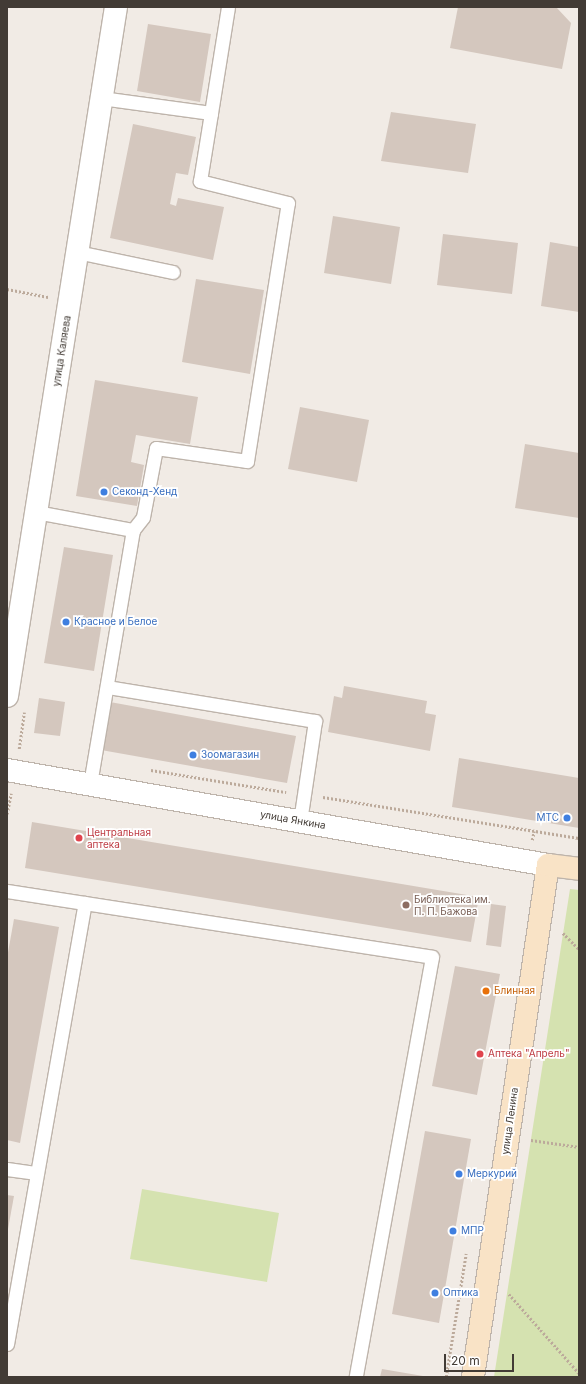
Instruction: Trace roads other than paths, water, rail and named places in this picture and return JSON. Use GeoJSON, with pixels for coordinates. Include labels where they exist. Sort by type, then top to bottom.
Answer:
{"type":"FeatureCollection","features":[{"type":"Feature","properties":{"kind":"main road","name":"улица Янкина"},"geometry":{"type":"LineString","coordinates":[[548,865],[579,869]]}},
{"type":"Feature","properties":{"kind":"main road","name":"улица Ленина"},"geometry":{"type":"LineString","coordinates":[[473,1377],[548,865]]}},
{"type":"Feature","properties":{"kind":"street","name":"улица Каляева"},"geometry":{"type":"LineString","coordinates":[[7,696],[116,7]]}},
{"type":"Feature","properties":{"kind":"street","name":"улица Янкина"},"geometry":{"type":"LineString","coordinates":[[7,770],[548,865]]}},
{"type":"Feature","properties":{"kind":"lane"},"geometry":{"type":"LineString","coordinates":[[90,784],[133,530],[144,517],[156,448],[247,461],[288,203],[200,181],[228,7]]}},
{"type":"Feature","properties":{"kind":"lane"},"geometry":{"type":"LineString","coordinates":[[101,98],[211,113]]}},
{"type":"Feature","properties":{"kind":"lane"},"geometry":{"type":"LineString","coordinates":[[77,252],[173,272]]}},
{"type":"Feature","properties":{"kind":"lane"},"geometry":{"type":"LineString","coordinates":[[36,512],[133,530]]}},
{"type":"Feature","properties":{"kind":"lane"},"geometry":{"type":"LineString","coordinates":[[107,687],[316,721],[300,821]]}},
{"type":"Feature","properties":{"kind":"lane"},"geometry":{"type":"LineString","coordinates":[[7,891],[432,957],[356,1377]]}},
{"type":"Feature","properties":{"kind":"lane"},"geometry":{"type":"LineString","coordinates":[[7,1344],[85,903]]}},
{"type":"Feature","properties":{"kind":"lane"},"geometry":{"type":"LineString","coordinates":[[7,1168],[37,1173]]}},
{"type":"Feature","properties":{"kind":"place","name":"Секонд-Хенд"},"geometry":{"type":"Point","coordinates":[104,492]}},
{"type":"Feature","properties":{"kind":"place","name":"Красное и Белое"},"geometry":{"type":"Point","coordinates":[66,622]}},
{"type":"Feature","properties":{"kind":"place","name":"Зоомагазин"},"geometry":{"type":"Point","coordinates":[193,755]}},
{"type":"Feature","properties":{"kind":"place","name":"МТС"},"geometry":{"type":"Point","coordinates":[567,818]}},
{"type":"Feature","properties":{"kind":"place","name":"Центральная аптека"},"geometry":{"type":"Point","coordinates":[79,838]}},
{"type":"Feature","properties":{"kind":"place","name":"Библиотека им. П. П. Бажова"},"geometry":{"type":"Point","coordinates":[406,905]}},
{"type":"Feature","properties":{"kind":"place","name":"Блинная"},"geometry":{"type":"Point","coordinates":[486,991]}},
{"type":"Feature","properties":{"kind":"place","name":"Аптека \"Апрель\""},"geometry":{"type":"Point","coordinates":[480,1054]}},
{"type":"Feature","properties":{"kind":"place","name":"Меркурий"},"geometry":{"type":"Point","coordinates":[459,1174]}},
{"type":"Feature","properties":{"kind":"place","name":"МПР"},"geometry":{"type":"Point","coordinates":[453,1231]}},
{"type":"Feature","properties":{"kind":"place","name":"Оптика"},"geometry":{"type":"Point","coordinates":[435,1293]}}]}
